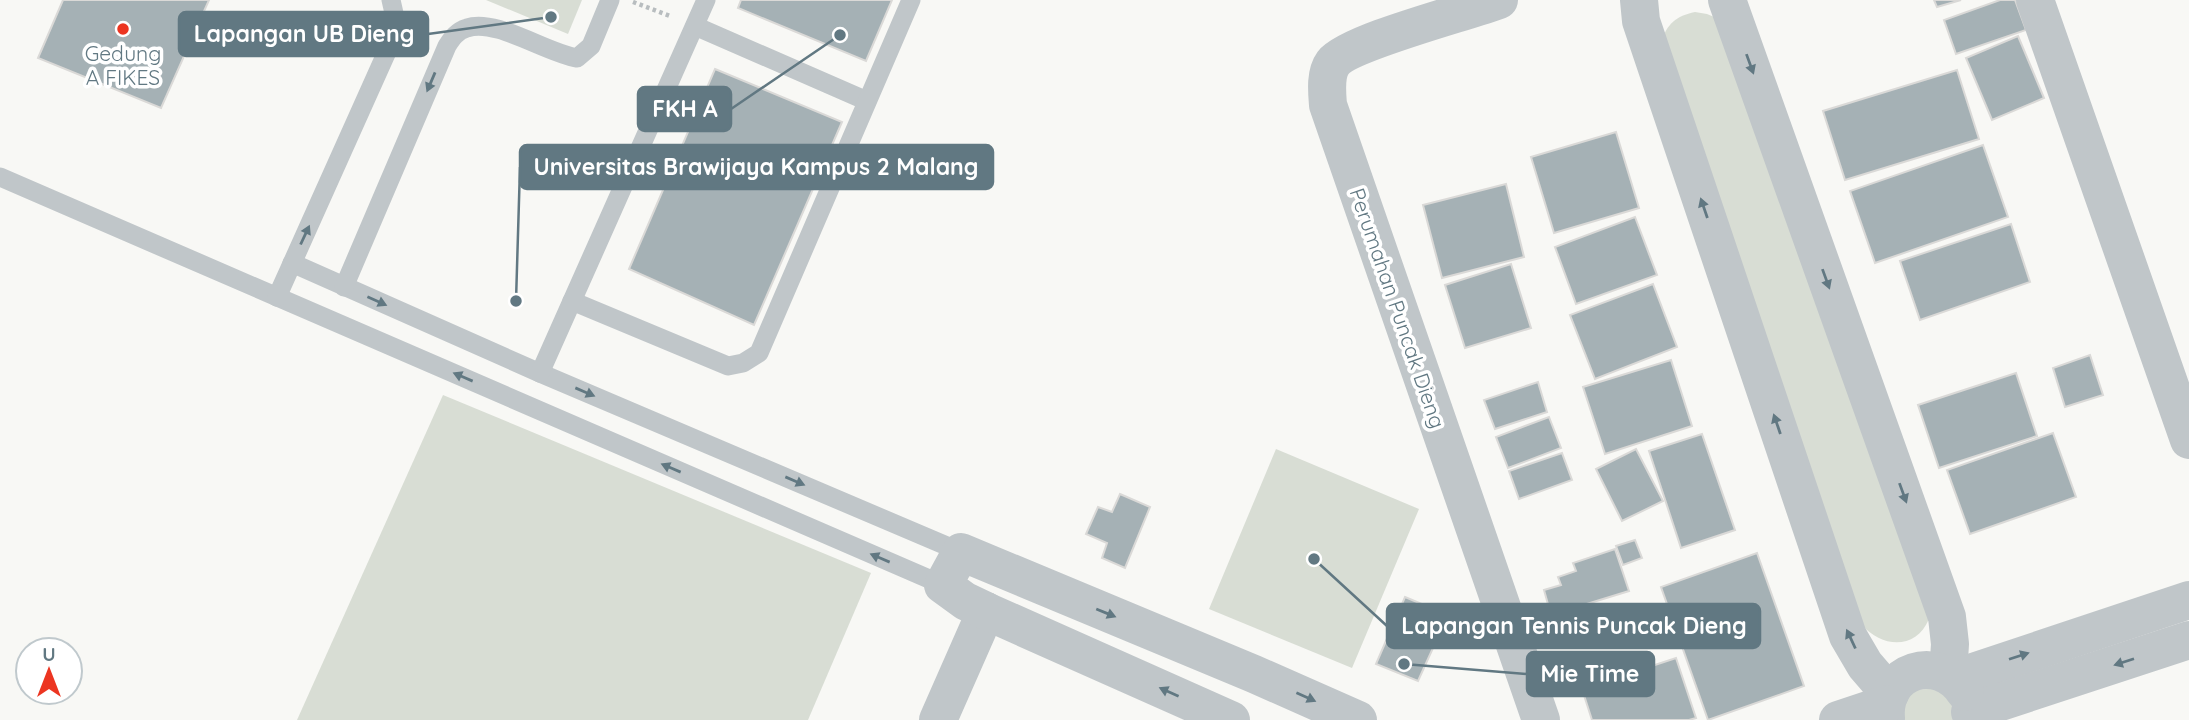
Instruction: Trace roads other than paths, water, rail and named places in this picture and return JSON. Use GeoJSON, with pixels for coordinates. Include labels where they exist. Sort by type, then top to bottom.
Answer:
{"type":"FeatureCollection","features":[{"type":"Feature","properties":{"kind":"street","name":"Perumahan Puncak Dieng"},"geometry":{"type":"LineString","coordinates":[[1499,0],[1350,51],[1333,63],[1327,82],[1328,105],[1541,720]]}},
{"type":"Feature","properties":{"kind":"street"},"geometry":{"type":"LineString","coordinates":[[1639,0],[1641,21],[1848,636],[1888,706]]}},
{"type":"Feature","properties":{"kind":"street"},"geometry":{"type":"LineString","coordinates":[[1727,0],[1947,617],[1951,676]]}},
{"type":"Feature","properties":{"kind":"street"},"geometry":{"type":"LineString","coordinates":[[2035,0],[2175,359],[2189,440]]}},
{"type":"Feature","properties":{"kind":"street"},"geometry":{"type":"LineString","coordinates":[[1217,717],[965,601],[943,585],[961,552],[1358,720]]}},
{"type":"Feature","properties":{"kind":"street"},"geometry":{"type":"LineString","coordinates":[[1951,676],[2189,600]]}},
{"type":"Feature","properties":{"kind":"street"},"geometry":{"type":"LineString","coordinates":[[938,720],[986,611]]}},
{"type":"Feature","properties":{"kind":"street"},"geometry":{"type":"LineString","coordinates":[[1888,706],[1896,684],[1915,671],[1937,670],[1951,676],[1965,690],[1970,716],[2189,640]]}},
{"type":"Feature","properties":{"kind":"street"},"geometry":{"type":"LineString","coordinates":[[1838,720],[1888,706]]}},
{"type":"Feature","properties":{"kind":"lane"},"geometry":{"type":"LineString","coordinates":[[277,297],[394,36],[396,22],[391,0]]}},
{"type":"Feature","properties":{"kind":"lane"},"geometry":{"type":"LineString","coordinates":[[344,287],[454,35],[468,27],[495,29],[577,58],[591,46],[610,0]]}},
{"type":"Feature","properties":{"kind":"lane"},"geometry":{"type":"LineString","coordinates":[[540,373],[706,0]]}},
{"type":"Feature","properties":{"kind":"lane"},"geometry":{"type":"LineString","coordinates":[[572,301],[728,366],[743,363],[759,353],[911,0]]}},
{"type":"Feature","properties":{"kind":"lane"},"geometry":{"type":"LineString","coordinates":[[695,26],[867,101]]}},
{"type":"Feature","properties":{"kind":"lane"},"geometry":{"type":"LineString","coordinates":[[0,177],[943,585]]}},
{"type":"Feature","properties":{"kind":"lane"},"geometry":{"type":"LineString","coordinates":[[292,263],[540,373],[961,552]]}},
{"type":"Feature","properties":{"kind":"place","name":"Lapangan UB Dieng"},"geometry":{"type":"Point","coordinates":[551,17]}},
{"type":"Feature","properties":{"kind":"place","name":"Gedung A FIKES"},"geometry":{"type":"Point","coordinates":[123,29]}},
{"type":"Feature","properties":{"kind":"place","name":"FKH A"},"geometry":{"type":"Point","coordinates":[840,35]}},
{"type":"Feature","properties":{"kind":"place","name":"Universitas Brawijaya Kampus 2 Malang"},"geometry":{"type":"Point","coordinates":[516,301]}},
{"type":"Feature","properties":{"kind":"place","name":"Lapangan Tennis Puncak Dieng"},"geometry":{"type":"Point","coordinates":[1314,559]}},
{"type":"Feature","properties":{"kind":"place","name":"Mie Time"},"geometry":{"type":"Point","coordinates":[1404,664]}}]}
